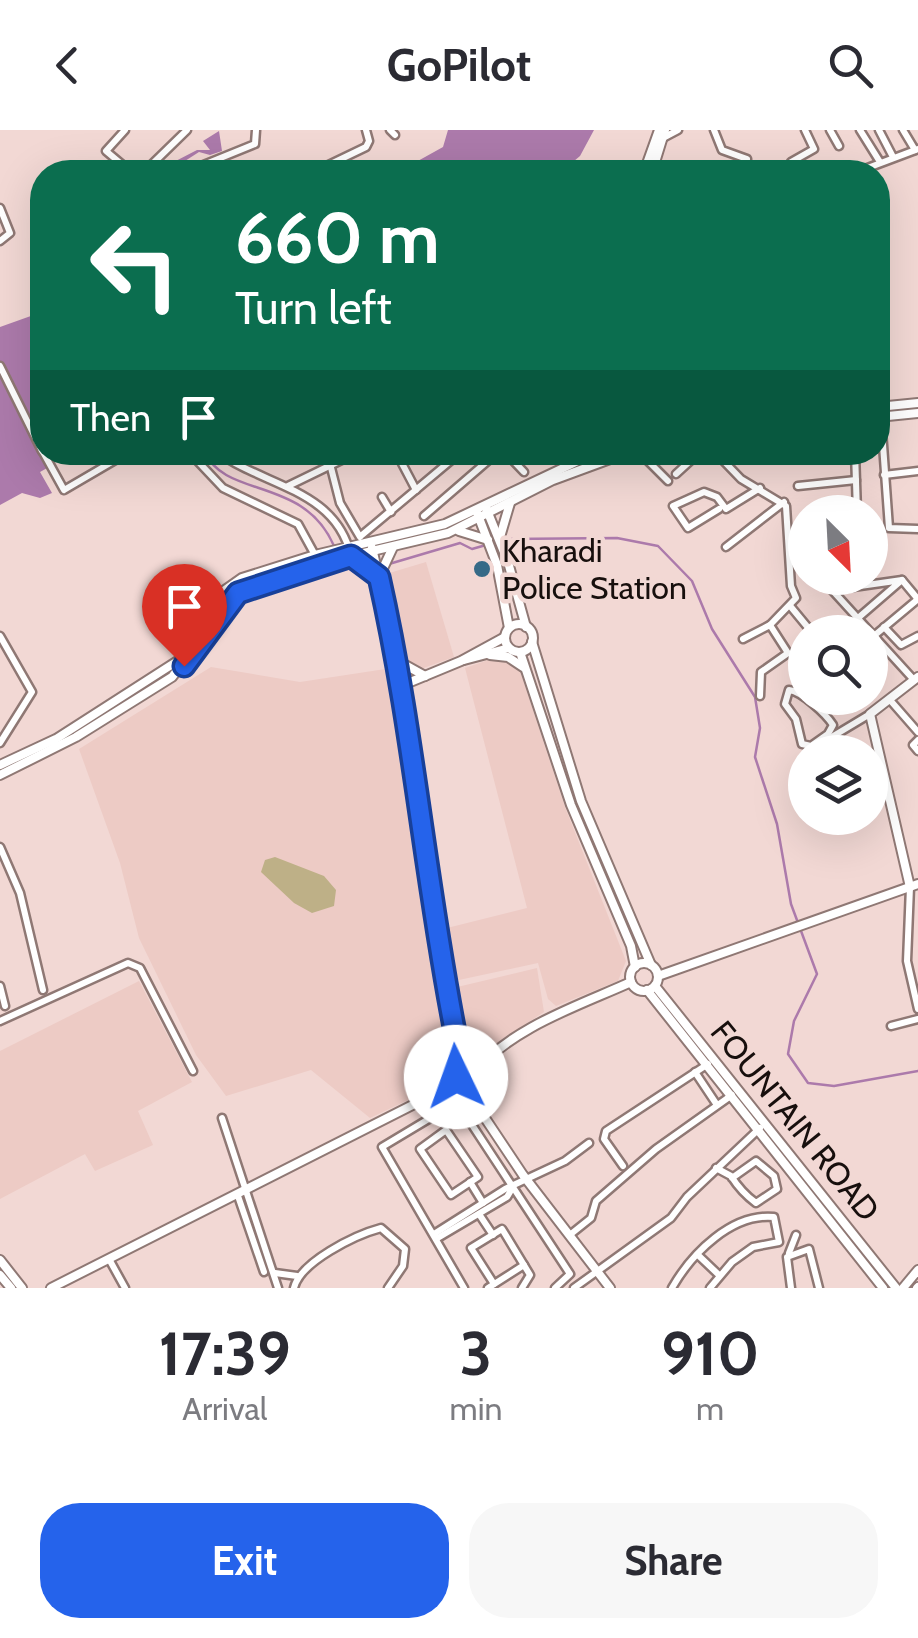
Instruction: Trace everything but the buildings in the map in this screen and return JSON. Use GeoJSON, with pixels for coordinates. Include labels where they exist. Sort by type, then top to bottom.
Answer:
{"type":"FeatureCollection","features":[{"type":"Feature","properties":{"kind":"street"},"geometry":{"type":"LineString","coordinates":[[117,160],[106,151],[126,130]]}},
{"type":"Feature","properties":{"kind":"street"},"geometry":{"type":"LineString","coordinates":[[157,160],[188,130]]}},
{"type":"Feature","properties":{"kind":"street"},"geometry":{"type":"LineString","coordinates":[[216,160],[256,144],[256,130]]}},
{"type":"Feature","properties":{"kind":"street"},"geometry":{"type":"LineString","coordinates":[[339,160],[366,147],[370,141],[366,130]]}},
{"type":"Feature","properties":{"kind":"street"},"geometry":{"type":"LineString","coordinates":[[650,160],[661,135],[678,130]]}},
{"type":"Feature","properties":{"kind":"street"},"geometry":{"type":"LineString","coordinates":[[714,130],[722,150],[748,159]]}},
{"type":"Feature","properties":{"kind":"street"},"geometry":{"type":"LineString","coordinates":[[794,160],[814,148],[805,130]]}},
{"type":"Feature","properties":{"kind":"street"},"geometry":{"type":"LineString","coordinates":[[830,130],[839,146]]}},
{"type":"Feature","properties":{"kind":"street"},"geometry":{"type":"LineString","coordinates":[[860,130],[879,160]]}},
{"type":"Feature","properties":{"kind":"street"},"geometry":{"type":"LineString","coordinates":[[879,130],[894,157]]}},
{"type":"Feature","properties":{"kind":"street"},"geometry":{"type":"LineString","coordinates":[[886,160],[916,149],[902,130]]}},
{"type":"Feature","properties":{"kind":"street"},"geometry":{"type":"LineString","coordinates":[[655,160],[661,135]]}},
{"type":"Feature","properties":{"kind":"street"},"geometry":{"type":"LineString","coordinates":[[856,147],[867,142]]}},
{"type":"Feature","properties":{"kind":"street"},"geometry":{"type":"LineString","coordinates":[[0,208],[10,233],[0,242]]}},
{"type":"Feature","properties":{"kind":"street"},"geometry":{"type":"LineString","coordinates":[[0,366],[30,426]]}},
{"type":"Feature","properties":{"kind":"street"},"geometry":{"type":"LineString","coordinates":[[890,406],[918,403]]}},
{"type":"Feature","properties":{"kind":"street"},"geometry":{"type":"LineString","coordinates":[[890,416],[918,413]]}},
{"type":"Feature","properties":{"kind":"street"},"geometry":{"type":"LineString","coordinates":[[50,465],[62,488],[68,489],[108,465]]}},
{"type":"Feature","properties":{"kind":"street"},"geometry":{"type":"LineString","coordinates":[[201,465],[223,488],[298,524],[314,555]]}},
{"type":"Feature","properties":{"kind":"street"},"geometry":{"type":"LineString","coordinates":[[238,465],[288,486],[324,510],[339,554]]}},
{"type":"Feature","properties":{"kind":"street"},"geometry":{"type":"LineString","coordinates":[[332,465],[343,509],[366,543],[379,577],[398,661],[437,942],[458,1050],[458,1075],[527,1180],[610,1288]]}},
{"type":"Feature","properties":{"kind":"street"},"geometry":{"type":"LineString","coordinates":[[288,486],[338,465]]}},
{"type":"Feature","properties":{"kind":"street"},"geometry":{"type":"LineString","coordinates":[[403,465],[416,490]]}},
{"type":"Feature","properties":{"kind":"street"},"geometry":{"type":"LineString","coordinates":[[366,543],[391,512],[446,465]]}},
{"type":"Feature","properties":{"kind":"street"},"geometry":{"type":"LineString","coordinates":[[424,516],[485,465]]}},
{"type":"Feature","properties":{"kind":"street"},"geometry":{"type":"LineString","coordinates":[[516,465],[524,472]]}},
{"type":"Feature","properties":{"kind":"street"},"geometry":{"type":"LineString","coordinates":[[366,543],[393,547],[456,530],[571,465]]}},
{"type":"Feature","properties":{"kind":"street"},"geometry":{"type":"LineString","coordinates":[[0,775],[172,677],[238,593],[366,543],[510,503],[572,465]]}},
{"type":"Feature","properties":{"kind":"street"},"geometry":{"type":"LineString","coordinates":[[651,465],[668,481]]}},
{"type":"Feature","properties":{"kind":"street"},"geometry":{"type":"LineString","coordinates":[[676,474],[686,465]]}},
{"type":"Feature","properties":{"kind":"street"},"geometry":{"type":"LineString","coordinates":[[727,465],[784,502]]}},
{"type":"Feature","properties":{"kind":"street"},"geometry":{"type":"LineString","coordinates":[[856,465],[857,495]]}},
{"type":"Feature","properties":{"kind":"street"},"geometry":{"type":"LineString","coordinates":[[883,465],[890,529],[918,528]]}},
{"type":"Feature","properties":{"kind":"street"},"geometry":{"type":"LineString","coordinates":[[884,474],[918,471]]}},
{"type":"Feature","properties":{"kind":"street"},"geometry":{"type":"LineString","coordinates":[[798,486],[857,480]]}},
{"type":"Feature","properties":{"kind":"street"},"geometry":{"type":"LineString","coordinates":[[718,509],[688,528],[673,506],[704,492],[716,496],[726,509],[760,488]]}},
{"type":"Feature","properties":{"kind":"street"},"geometry":{"type":"LineString","coordinates":[[382,496],[391,512]]}},
{"type":"Feature","properties":{"kind":"street"},"geometry":{"type":"LineString","coordinates":[[726,547],[784,502]]}},
{"type":"Feature","properties":{"kind":"street"},"geometry":{"type":"LineString","coordinates":[[743,639],[792,607],[796,598],[791,586],[784,502]]}},
{"type":"Feature","properties":{"kind":"street"},"geometry":{"type":"LineString","coordinates":[[501,540],[510,503]]}},
{"type":"Feature","properties":{"kind":"street"},"geometry":{"type":"LineString","coordinates":[[482,512],[509,648]]}},
{"type":"Feature","properties":{"kind":"street","name":"FOUNTAIN ROAD"},"geometry":{"type":"LineString","coordinates":[[482,512],[501,540],[581,801],[651,965],[653,984],[709,1064],[883,1288]]}},
{"type":"Feature","properties":{"kind":"street"},"geometry":{"type":"LineString","coordinates":[[456,530],[489,544]]}},
{"type":"Feature","properties":{"kind":"street"},"geometry":{"type":"LineString","coordinates":[[379,577],[393,547]]}},
{"type":"Feature","properties":{"kind":"street"},"geometry":{"type":"LineString","coordinates":[[1,761],[90,724],[179,660],[225,590],[253,574],[314,555],[339,554],[379,577]]}},
{"type":"Feature","properties":{"kind":"street"},"geometry":{"type":"LineString","coordinates":[[888,624],[918,599],[902,580]]}},
{"type":"Feature","properties":{"kind":"street"},"geometry":{"type":"LineString","coordinates":[[855,615],[832,590],[902,580]]}},
{"type":"Feature","properties":{"kind":"street"},"geometry":{"type":"LineString","coordinates":[[861,615],[902,580]]}},
{"type":"Feature","properties":{"kind":"street"},"geometry":{"type":"LineString","coordinates":[[792,607],[798,615]]}},
{"type":"Feature","properties":{"kind":"street"},"geometry":{"type":"LineString","coordinates":[[760,696],[760,672],[788,653],[770,624]]}},
{"type":"Feature","properties":{"kind":"street"},"geometry":{"type":"LineString","coordinates":[[464,660],[526,626]]}},
{"type":"Feature","properties":{"kind":"street"},"geometry":{"type":"LineString","coordinates":[[888,631],[901,645],[918,636]]}},
{"type":"Feature","properties":{"kind":"street"},"geometry":{"type":"LineString","coordinates":[[0,636],[32,692],[0,743]]}},
{"type":"Feature","properties":{"kind":"street"},"geometry":{"type":"LineString","coordinates":[[520,652],[532,642]]}},
{"type":"Feature","properties":{"kind":"street"},"geometry":{"type":"LineString","coordinates":[[402,682],[509,648],[520,652]]}},
{"type":"Feature","properties":{"kind":"street"},"geometry":{"type":"LineString","coordinates":[[888,650],[916,681],[890,700],[918,732]]}},
{"type":"Feature","properties":{"kind":"street"},"geometry":{"type":"LineString","coordinates":[[473,1075],[485,1059],[552,1018],[631,982],[635,967],[631,946],[571,805],[520,652]]}},
{"type":"Feature","properties":{"kind":"street"},"geometry":{"type":"LineString","coordinates":[[486,655],[508,657],[527,672]]}},
{"type":"Feature","properties":{"kind":"street"},"geometry":{"type":"LineString","coordinates":[[398,661],[422,675]]}},
{"type":"Feature","properties":{"kind":"street"},"geometry":{"type":"LineString","coordinates":[[788,690],[801,693],[814,710],[827,716],[833,725],[830,736],[811,746],[802,744],[796,719],[784,704],[788,690]]}},
{"type":"Feature","properties":{"kind":"street"},"geometry":{"type":"LineString","coordinates":[[832,735],[868,715]]}},
{"type":"Feature","properties":{"kind":"street"},"geometry":{"type":"LineString","coordinates":[[870,715],[914,886],[907,961],[918,1010]]}},
{"type":"Feature","properties":{"kind":"street"},"geometry":{"type":"LineString","coordinates":[[918,740],[913,745],[918,751]]}},
{"type":"Feature","properties":{"kind":"street"},"geometry":{"type":"LineString","coordinates":[[0,847],[20,893],[43,990]]}},
{"type":"Feature","properties":{"kind":"street"},"geometry":{"type":"LineString","coordinates":[[653,984],[764,937],[914,886]]}},
{"type":"Feature","properties":{"kind":"street"},"geometry":{"type":"LineString","coordinates":[[0,1021],[128,963],[140,968],[193,1071]]}},
{"type":"Feature","properties":{"kind":"street"},"geometry":{"type":"LineString","coordinates":[[635,967],[651,965]]}},
{"type":"Feature","properties":{"kind":"street","name":"FOUNTAIN ROAD"},"geometry":{"type":"LineString","coordinates":[[631,982],[653,984],[899,1288]]}},
{"type":"Feature","properties":{"kind":"street"},"geometry":{"type":"LineString","coordinates":[[0,986],[6,1006]]}},
{"type":"Feature","properties":{"kind":"street"},"geometry":{"type":"LineString","coordinates":[[892,1026],[918,1019]]}},
{"type":"Feature","properties":{"kind":"street"},"geometry":{"type":"LineString","coordinates":[[458,1050],[473,1075],[475,1101]]}},
{"type":"Feature","properties":{"kind":"street"},"geometry":{"type":"LineString","coordinates":[[51,1288],[443,1091],[468,1061],[485,1059]]}},
{"type":"Feature","properties":{"kind":"street"},"geometry":{"type":"LineString","coordinates":[[623,1166],[604,1140],[606,1131],[709,1064]]}},
{"type":"Feature","properties":{"kind":"street"},"geometry":{"type":"LineString","coordinates":[[695,1072],[716,1105]]}},
{"type":"Feature","properties":{"kind":"street"},"geometry":{"type":"LineString","coordinates":[[458,1075],[473,1075]]}},
{"type":"Feature","properties":{"kind":"street"},"geometry":{"type":"LineString","coordinates":[[570,1234],[591,1218],[596,1200],[733,1094]]}},
{"type":"Feature","properties":{"kind":"street"},"geometry":{"type":"LineString","coordinates":[[464,1288],[382,1147],[456,1102],[570,1274],[556,1288]]}},
{"type":"Feature","properties":{"kind":"street"},"geometry":{"type":"LineString","coordinates":[[222,1118],[249,1190],[278,1288]]}},
{"type":"Feature","properties":{"kind":"street"},"geometry":{"type":"LineString","coordinates":[[574,1288],[671,1218],[716,1168],[760,1128]]}},
{"type":"Feature","properties":{"kind":"street"},"geometry":{"type":"LineString","coordinates":[[448,1129],[478,1177],[470,1182],[449,1195],[420,1147],[448,1129]]}},
{"type":"Feature","properties":{"kind":"street"},"geometry":{"type":"LineString","coordinates":[[435,1236],[513,1186],[565,1161],[588,1143]]}},
{"type":"Feature","properties":{"kind":"street"},"geometry":{"type":"LineString","coordinates":[[716,1168],[756,1202],[777,1189],[774,1176],[756,1160],[732,1178]]}},
{"type":"Feature","properties":{"kind":"street"},"geometry":{"type":"LineString","coordinates":[[470,1182],[485,1206]]}},
{"type":"Feature","properties":{"kind":"street"},"geometry":{"type":"LineString","coordinates":[[238,1196],[264,1272]]}},
{"type":"Feature","properties":{"kind":"street"},"geometry":{"type":"LineString","coordinates":[[435,1236],[479,1214],[485,1206]]}},
{"type":"Feature","properties":{"kind":"street"},"geometry":{"type":"LineString","coordinates":[[479,1214],[493,1235]]}},
{"type":"Feature","properties":{"kind":"street"},"geometry":{"type":"LineString","coordinates":[[672,1288],[698,1255],[740,1222],[774,1217],[779,1242],[753,1247],[719,1275],[710,1288]]}},
{"type":"Feature","properties":{"kind":"street"},"geometry":{"type":"LineString","coordinates":[[294,1288],[297,1276],[307,1264],[360,1234],[381,1228],[405,1248],[403,1266],[388,1288]]}},
{"type":"Feature","properties":{"kind":"street"},"geometry":{"type":"LineString","coordinates":[[522,1288],[530,1278],[524,1264],[502,1230],[471,1248],[491,1286],[524,1264]]}},
{"type":"Feature","properties":{"kind":"street"},"geometry":{"type":"LineString","coordinates":[[791,1288],[788,1254],[796,1235]]}},
{"type":"Feature","properties":{"kind":"street"},"geometry":{"type":"LineString","coordinates":[[255,1254],[267,1248]]}},
{"type":"Feature","properties":{"kind":"street"},"geometry":{"type":"LineString","coordinates":[[788,1254],[812,1250],[819,1288]]}},
{"type":"Feature","properties":{"kind":"street"},"geometry":{"type":"LineString","coordinates":[[698,1255],[719,1275]]}},
{"type":"Feature","properties":{"kind":"street"},"geometry":{"type":"LineString","coordinates":[[109,1259],[125,1288]]}},
{"type":"Feature","properties":{"kind":"street"},"geometry":{"type":"LineString","coordinates":[[0,1260],[22,1288]]}},
{"type":"Feature","properties":{"kind":"street"},"geometry":{"type":"LineString","coordinates":[[899,1288],[918,1270]]}},
{"type":"Feature","properties":{"kind":"street"},"geometry":{"type":"LineString","coordinates":[[274,1273],[297,1276]]}},
{"type":"Feature","properties":{"kind":"street"},"geometry":{"type":"LineString","coordinates":[[0,1275],[11,1288]]}},
{"type":"Feature","properties":{"kind":"street"},"geometry":{"type":"LineString","coordinates":[[72,1278],[77,1288]]}},
{"type":"Feature","properties":{"kind":"shaded area"},"geometry":{"type":"Polygon","coordinates":[[[448,130],[594,130],[575,160],[420,160],[443,147],[448,130]]]}},
{"type":"Feature","properties":{"kind":"shaded area"},"geometry":{"type":"Polygon","coordinates":[[[219,131],[222,151],[210,155],[199,152],[186,160],[178,160],[197,150],[210,150],[203,141],[219,131]]]}},
{"type":"Feature","properties":{"kind":"shaded area"},"geometry":{"type":"Polygon","coordinates":[[[30,316],[30,426],[0,367],[0,327],[30,316]]]}},
{"type":"Feature","properties":{"kind":"shaded area"},"geometry":{"type":"Polygon","coordinates":[[[0,375],[30,431],[30,465],[48,465],[40,472],[52,493],[40,498],[22,493],[0,505],[0,375]]]}},
{"type":"Feature","properties":{"kind":"shaded area"},"geometry":{"type":"Polygon","coordinates":[[[426,562],[454,657],[407,674],[386,574],[426,562]]]}},
{"type":"Feature","properties":{"kind":"shaded area"},"geometry":{"type":"Polygon","coordinates":[[[497,657],[520,671],[565,807],[626,961],[618,981],[556,1006],[548,999],[538,963],[445,983],[439,930],[527,908],[465,668],[497,657]]]}},
{"type":"Feature","properties":{"kind":"shaded area"},"geometry":{"type":"Polygon","coordinates":[[[211,667],[300,682],[392,668],[450,1051],[447,1072],[425,1092],[370,1118],[311,1070],[226,1096],[196,1055],[139,938],[120,863],[79,749],[211,667]]]}},
{"type":"Feature","properties":{"kind":"shaded area"},"geometry":{"type":"Polygon","coordinates":[[[275,857],[324,876],[336,890],[334,906],[312,913],[294,903],[261,872],[265,860],[275,857]]]}},
{"type":"Feature","properties":{"kind":"shaded area"},"geometry":{"type":"Polygon","coordinates":[[[537,968],[544,1012],[480,1054],[466,1051],[453,988],[537,968]]]}},
{"type":"Feature","properties":{"kind":"shaded area"},"geometry":{"type":"Polygon","coordinates":[[[139,981],[192,1082],[138,1111],[153,1145],[95,1171],[85,1154],[0,1199],[0,1051],[139,981]]]}},
{"type":"Feature","properties":{"kind":"waterway"},"geometry":{"type":"LineString","coordinates":[[214,465],[229,477],[304,508],[321,524],[334,546]]}},
{"type":"Feature","properties":{"kind":"waterway"},"geometry":{"type":"LineString","coordinates":[[503,539],[617,538],[658,546],[692,581],[712,629],[755,697],[760,728],[755,757],[777,824],[791,904],[817,974],[794,1021],[788,1054],[808,1083],[834,1086],[918,1071]]}},
{"type":"Feature","properties":{"kind":"waterway"},"geometry":{"type":"LineString","coordinates":[[389,564],[460,543],[472,549],[486,545]]}},
{"type":"Feature","properties":{"kind":"waterway"},"geometry":{"type":"LineString","coordinates":[[341,563],[360,576],[367,573]]}},
{"type":"Feature","properties":{"kind":"place","name":"Kharadi Police Station"},"geometry":{"type":"Point","coordinates":[482,569]}},
{"type":"Feature","properties":{"kind":"route"},"geometry":{"type":"LineString","coordinates":[[184,666],[238,593],[290,572],[351,556],[379,577],[404,688],[437,942],[458,1050],[456,1077]]}}]}
